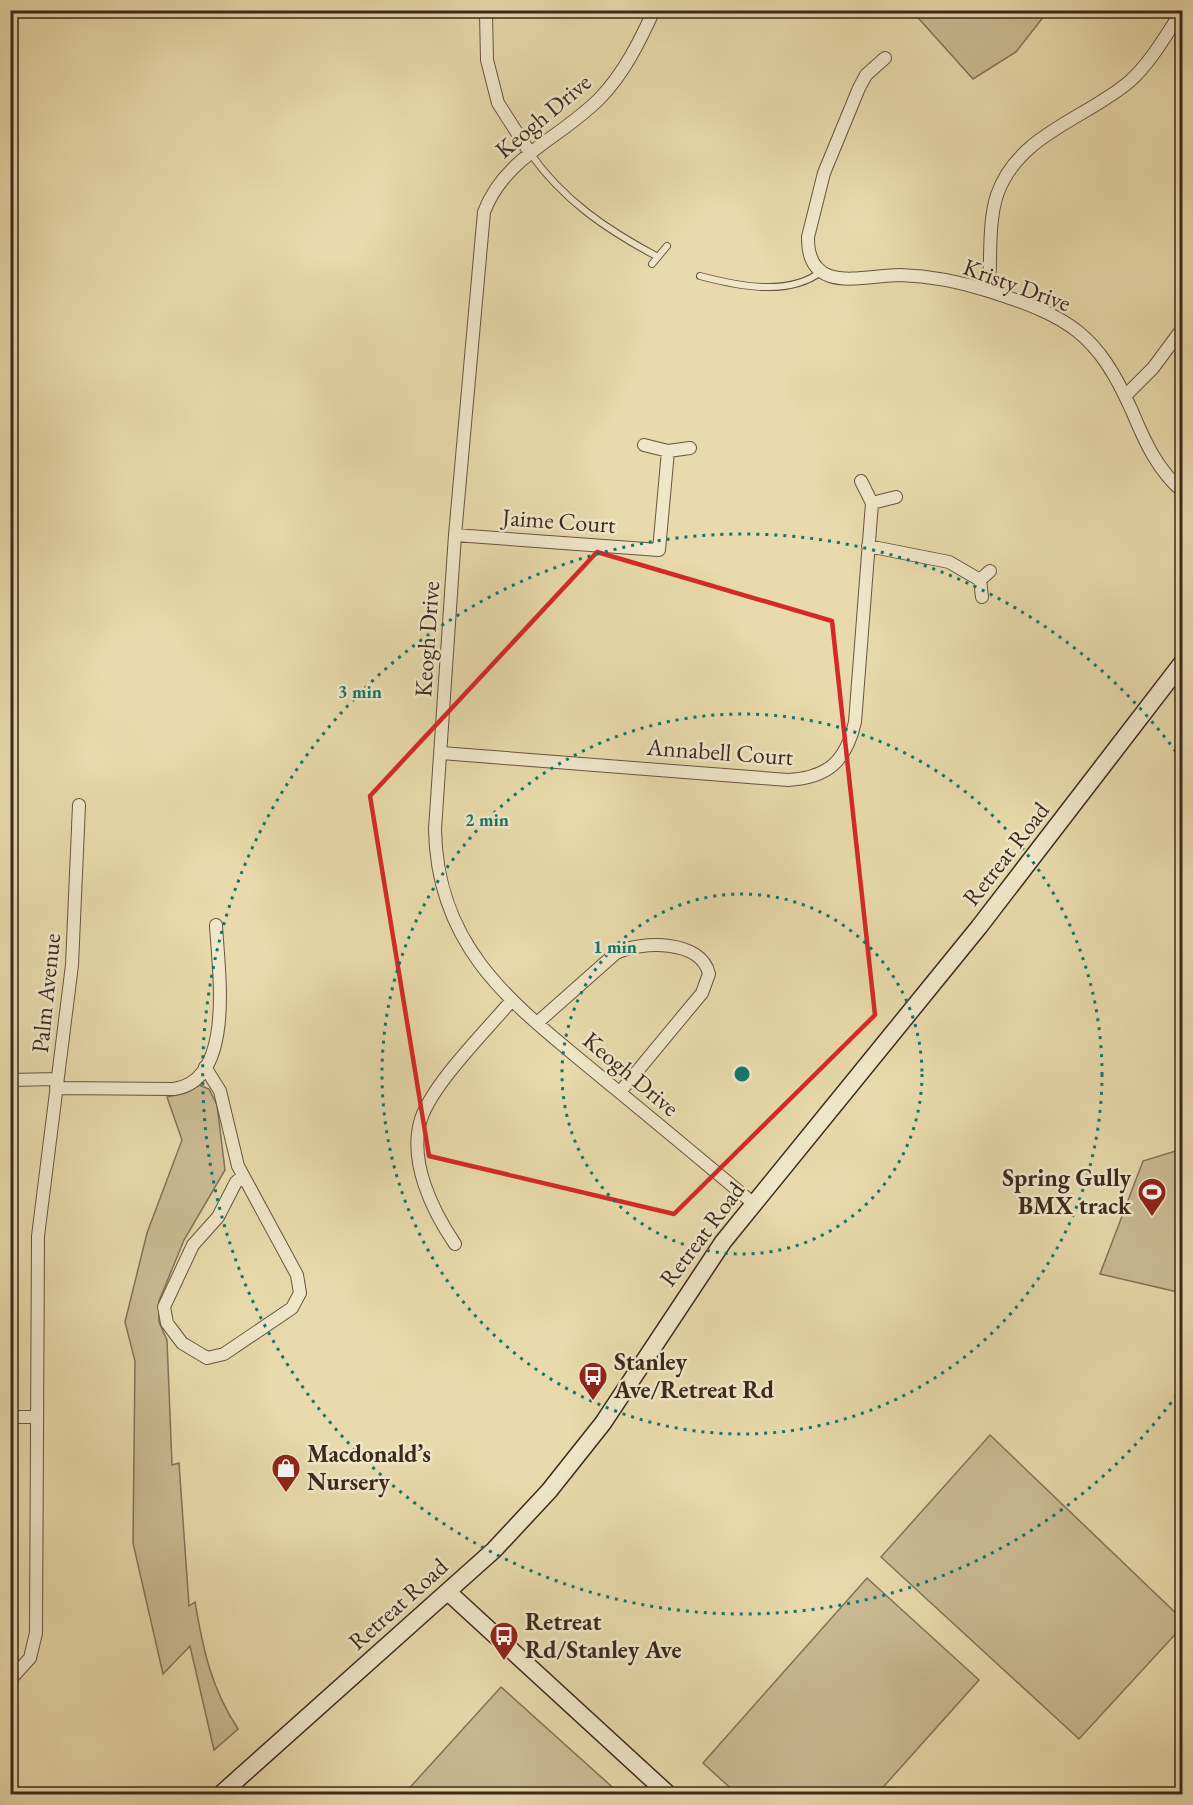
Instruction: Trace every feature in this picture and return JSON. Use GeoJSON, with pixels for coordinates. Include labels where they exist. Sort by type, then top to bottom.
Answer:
{"type":"FeatureCollection","features":[{"type":"Feature","properties":{"kind":"street","name":"Keogh Drive"},"geometry":{"type":"LineString","coordinates":[[654,10],[614,82],[580,116],[509,170],[490,194],[481,227],[455,535],[435,829],[436,858],[441,883],[463,938],[481,966],[511,1001],[754,1204]]}},
{"type":"Feature","properties":{"kind":"street"},"geometry":{"type":"LineString","coordinates":[[989,291],[997,196],[1013,165],[1041,138],[1116,92],[1132,79],[1182,11]]}},
{"type":"Feature","properties":{"kind":"street"},"geometry":{"type":"LineString","coordinates":[[486,13],[487,60],[498,103],[530,153]]}},
{"type":"Feature","properties":{"kind":"street"},"geometry":{"type":"LineString","coordinates":[[822,271],[808,248],[811,221],[818,193],[859,88],[866,75],[885,58]]}},
{"type":"Feature","properties":{"kind":"street","name":"Kristy Drive"},"geometry":{"type":"LineString","coordinates":[[822,271],[836,279],[849,280],[898,275],[957,283],[989,291],[1045,312],[1081,333],[1106,359],[1154,459],[1182,491]]}},
{"type":"Feature","properties":{"kind":"street"},"geometry":{"type":"LineString","coordinates":[[1125,396],[1153,368],[1182,329]]}},
{"type":"Feature","properties":{"kind":"street"},"geometry":{"type":"LineString","coordinates":[[644,445],[668,451],[690,448]]}},
{"type":"Feature","properties":{"kind":"street","name":"Jaime Court"},"geometry":{"type":"LineString","coordinates":[[455,535],[659,550],[668,451]]}},
{"type":"Feature","properties":{"kind":"street"},"geometry":{"type":"LineString","coordinates":[[861,481],[872,502],[896,497]]}},
{"type":"Feature","properties":{"kind":"street","name":"Annabell Court"},"geometry":{"type":"LineString","coordinates":[[441,753],[788,780],[819,775],[839,759],[847,746],[855,722],[872,502]]}},
{"type":"Feature","properties":{"kind":"street"},"geometry":{"type":"LineString","coordinates":[[868,546],[950,562],[980,580]]}},
{"type":"Feature","properties":{"kind":"street"},"geometry":{"type":"LineString","coordinates":[[980,580],[990,571]]}},
{"type":"Feature","properties":{"kind":"street"},"geometry":{"type":"LineString","coordinates":[[980,580],[982,597]]}},
{"type":"Feature","properties":{"kind":"street","name":"Retreat Road"},"geometry":{"type":"LineString","coordinates":[[221,1794],[511,1533],[583,1449],[619,1400],[696,1280],[754,1204],[979,927],[1182,663]]}},
{"type":"Feature","properties":{"kind":"street","name":"Palm Avenue"},"geometry":{"type":"LineString","coordinates":[[10,1680],[30,1658],[36,1633],[38,1236],[72,965],[79,805]]}},
{"type":"Feature","properties":{"kind":"street"},"geometry":{"type":"LineString","coordinates":[[10,1080],[174,1089],[191,1083],[205,1067],[213,1051],[219,1026],[216,925]]}},
{"type":"Feature","properties":{"kind":"street"},"geometry":{"type":"LineString","coordinates":[[537,1023],[607,961],[628,947],[641,945],[683,949],[701,958],[709,974],[702,993],[620,1092]]}},
{"type":"Feature","properties":{"kind":"street"},"geometry":{"type":"LineString","coordinates":[[456,1244],[433,1206],[425,1183],[418,1144],[421,1119],[434,1094],[511,1001]]}},
{"type":"Feature","properties":{"kind":"street"},"geometry":{"type":"LineString","coordinates":[[205,1067],[220,1091],[234,1155],[297,1275],[300,1293],[292,1308],[224,1354],[207,1358],[190,1350],[173,1332],[165,1316],[164,1307],[193,1245],[218,1217],[236,1182],[243,1176]]}},
{"type":"Feature","properties":{"kind":"street"},"geometry":{"type":"LineString","coordinates":[[10,1417],[37,1418]]}},
{"type":"Feature","properties":{"kind":"street"},"geometry":{"type":"LineString","coordinates":[[448,1592],[669,1794]]}},
{"type":"Feature","properties":{"kind":"lane"},"geometry":{"type":"LineString","coordinates":[[530,153],[546,176],[582,210],[611,231],[658,257]]}},
{"type":"Feature","properties":{"kind":"lane"},"geometry":{"type":"LineString","coordinates":[[652,264],[668,246]]}},
{"type":"Feature","properties":{"kind":"lane"},"geometry":{"type":"LineString","coordinates":[[700,276],[729,283],[789,287],[802,284],[822,271]]}},
{"type":"Feature","properties":{"kind":"highlighted area"},"geometry":{"type":"Polygon","coordinates":[[[597,552],[832,621],[875,1015],[674,1214],[429,1156],[370,796],[597,552]]]}},
{"type":"Feature","properties":{"kind":"shaded area"},"geometry":{"type":"Polygon","coordinates":[[[912,11],[1048,11],[1016,52],[973,79],[912,11]]]}},
{"type":"Feature","properties":{"kind":"shaded area"},"geometry":{"type":"Polygon","coordinates":[[[199,1085],[209,1089],[217,1105],[225,1170],[184,1240],[159,1301],[159,1322],[167,1340],[172,1465],[179,1463],[189,1606],[195,1602],[209,1668],[221,1698],[238,1729],[214,1750],[190,1646],[163,1674],[133,1543],[135,1361],[125,1322],[147,1233],[182,1140],[167,1097],[185,1093],[199,1085]]]}},
{"type":"Feature","properties":{"kind":"shaded area","name":"Spring Gully BMX track"},"geometry":{"type":"Polygon","coordinates":[[[1182,1149],[1182,1293],[1100,1274],[1143,1161],[1182,1149]]]}},
{"type":"Feature","properties":{"kind":"shaded area"},"geometry":{"type":"Polygon","coordinates":[[[990,1435],[1182,1619],[1182,1627],[1079,1739],[881,1557],[990,1435]]]}},
{"type":"Feature","properties":{"kind":"shaded area"},"geometry":{"type":"Polygon","coordinates":[[[867,1578],[979,1680],[877,1794],[737,1794],[703,1763],[867,1578]]]}},
{"type":"Feature","properties":{"kind":"shaded area"},"geometry":{"type":"Polygon","coordinates":[[[501,1687],[620,1794],[404,1794],[501,1687]]]}},
{"type":"Feature","properties":{"kind":"place","name":"Spring Gully BMX track"},"geometry":{"type":"Point","coordinates":[1152,1218]}},
{"type":"Feature","properties":{"kind":"place","name":"Stanley Ave/Retreat Rd"},"geometry":{"type":"Point","coordinates":[593,1402]}},
{"type":"Feature","properties":{"kind":"place","name":"Macdonald’s Nursery"},"geometry":{"type":"Point","coordinates":[286,1494]}},
{"type":"Feature","properties":{"kind":"place","name":"Retreat Rd/Stanley Ave"},"geometry":{"type":"Point","coordinates":[504,1662]}}]}
